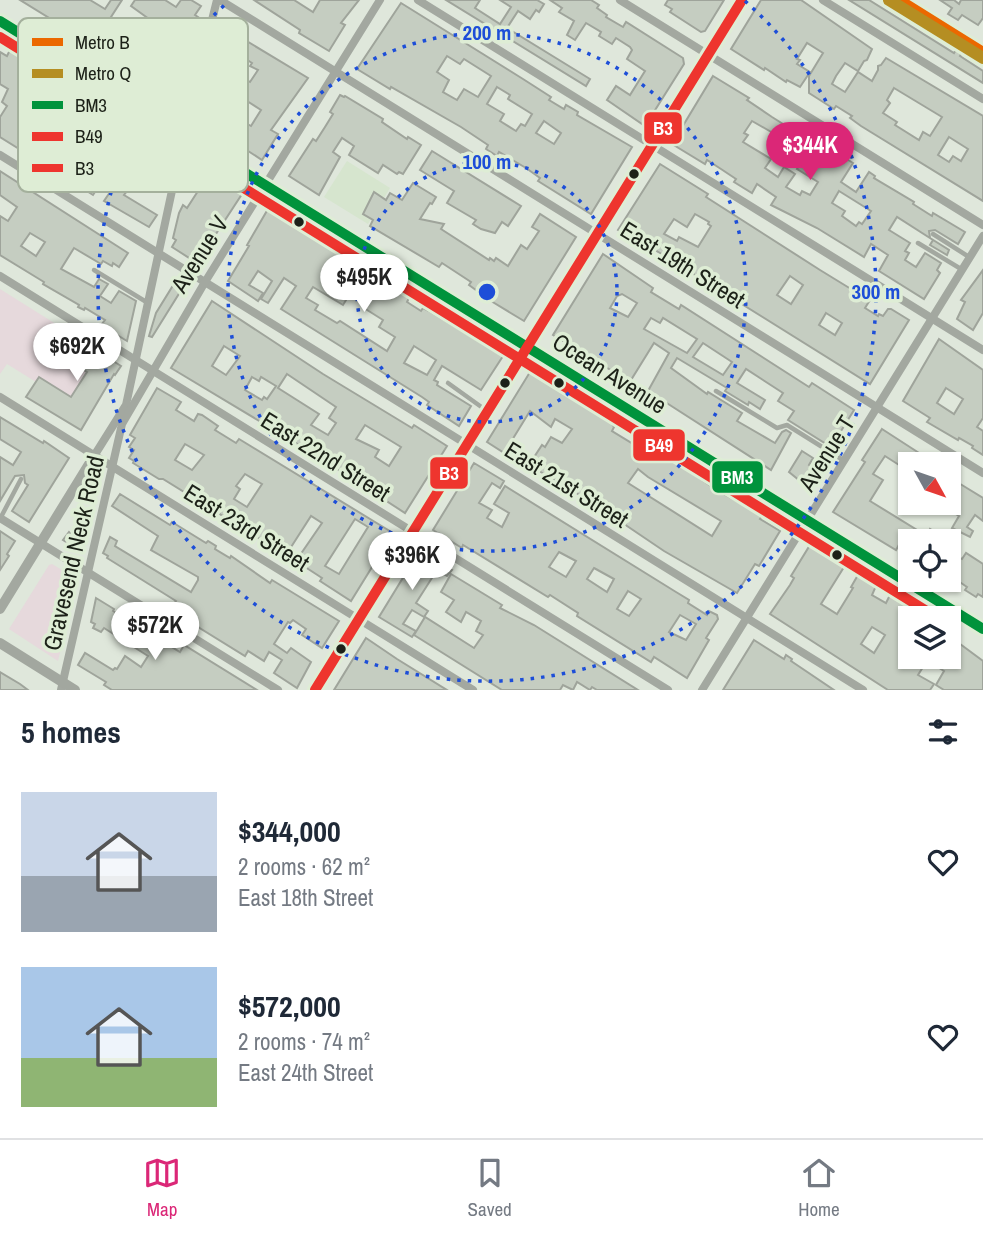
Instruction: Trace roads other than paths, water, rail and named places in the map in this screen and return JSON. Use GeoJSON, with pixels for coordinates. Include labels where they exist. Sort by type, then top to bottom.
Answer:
{"type":"FeatureCollection","features":[{"type":"Feature","properties":{"kind":"main road"},"geometry":{"type":"LineString","coordinates":[[315,690],[742,0]]}},
{"type":"Feature","properties":{"kind":"main road","name":"Ocean Avenue"},"geometry":{"type":"LineString","coordinates":[[0,21],[18,32]]}},
{"type":"Feature","properties":{"kind":"main road","name":"Ocean Avenue"},"geometry":{"type":"LineString","coordinates":[[248,175],[983,629]]}},
{"type":"Feature","properties":{"kind":"main road"},"geometry":{"type":"LineString","coordinates":[[0,643],[62,686],[75,690]]}},
{"type":"Feature","properties":{"kind":"street","name":"East 19th Street"},"geometry":{"type":"LineString","coordinates":[[218,0],[247,18]]}},
{"type":"Feature","properties":{"kind":"street"},"geometry":{"type":"LineString","coordinates":[[214,18],[218,0]]}},
{"type":"Feature","properties":{"kind":"street","name":"Avenue V"},"geometry":{"type":"LineString","coordinates":[[122,424],[205,282],[380,0]]}},
{"type":"Feature","properties":{"kind":"street"},"geometry":{"type":"LineString","coordinates":[[418,0],[983,350]]}},
{"type":"Feature","properties":{"kind":"street"},"geometry":{"type":"LineString","coordinates":[[620,0],[983,225]]}},
{"type":"Feature","properties":{"kind":"street"},"geometry":{"type":"LineString","coordinates":[[823,0],[983,99]]}},
{"type":"Feature","properties":{"kind":"street","name":"East 19th Street"},"geometry":{"type":"LineString","coordinates":[[248,18],[983,473]]}},
{"type":"Feature","properties":{"kind":"street","name":"East 21st Street"},"geometry":{"type":"LineString","coordinates":[[0,155],[18,166]]}},
{"type":"Feature","properties":{"kind":"street","name":"East 21st Street"},"geometry":{"type":"LineString","coordinates":[[60,192],[863,690]]}},
{"type":"Feature","properties":{"kind":"street"},"geometry":{"type":"LineString","coordinates":[[0,609],[126,405],[173,192]]}},
{"type":"Feature","properties":{"kind":"street","name":"Avenue T"},"geometry":{"type":"LineString","coordinates":[[702,690],[983,236]]}},
{"type":"Feature","properties":{"kind":"street","name":"East 22nd Street"},"geometry":{"type":"LineString","coordinates":[[0,276],[668,690]]}},
{"type":"Feature","properties":{"kind":"street","name":"East 23rd Street"},"geometry":{"type":"LineString","coordinates":[[0,397],[473,690]]}},
{"type":"Feature","properties":{"kind":"street","name":"Gravesend Neck Road"},"geometry":{"type":"LineString","coordinates":[[62,686],[122,424]]}},
{"type":"Feature","properties":{"kind":"street"},"geometry":{"type":"LineString","coordinates":[[0,518],[278,690]]}},
{"type":"Feature","properties":{"kind":"lane"},"geometry":{"type":"LineString","coordinates":[[933,234],[970,257]]}},
{"type":"Feature","properties":{"kind":"lane"},"geometry":{"type":"LineString","coordinates":[[918,243],[962,270]]}},
{"type":"Feature","properties":{"kind":"lane"},"geometry":{"type":"LineString","coordinates":[[94,270],[148,303]]}},
{"type":"Feature","properties":{"kind":"lane"},"geometry":{"type":"LineString","coordinates":[[448,383],[488,411]]}},
{"type":"Feature","properties":{"kind":"lane"},"geometry":{"type":"LineString","coordinates":[[716,391],[777,428],[787,425],[844,461]]}},
{"type":"Feature","properties":{"kind":"lane"},"geometry":{"type":"LineString","coordinates":[[0,518],[21,479]]}},
{"type":"Feature","properties":{"kind":"metro line","name":"Q"},"geometry":{"type":"LineString","coordinates":[[889,0],[983,58]]}},
{"type":"Feature","properties":{"kind":"metro line","name":"B"},"geometry":{"type":"LineString","coordinates":[[898,0],[983,53]]}}]}
